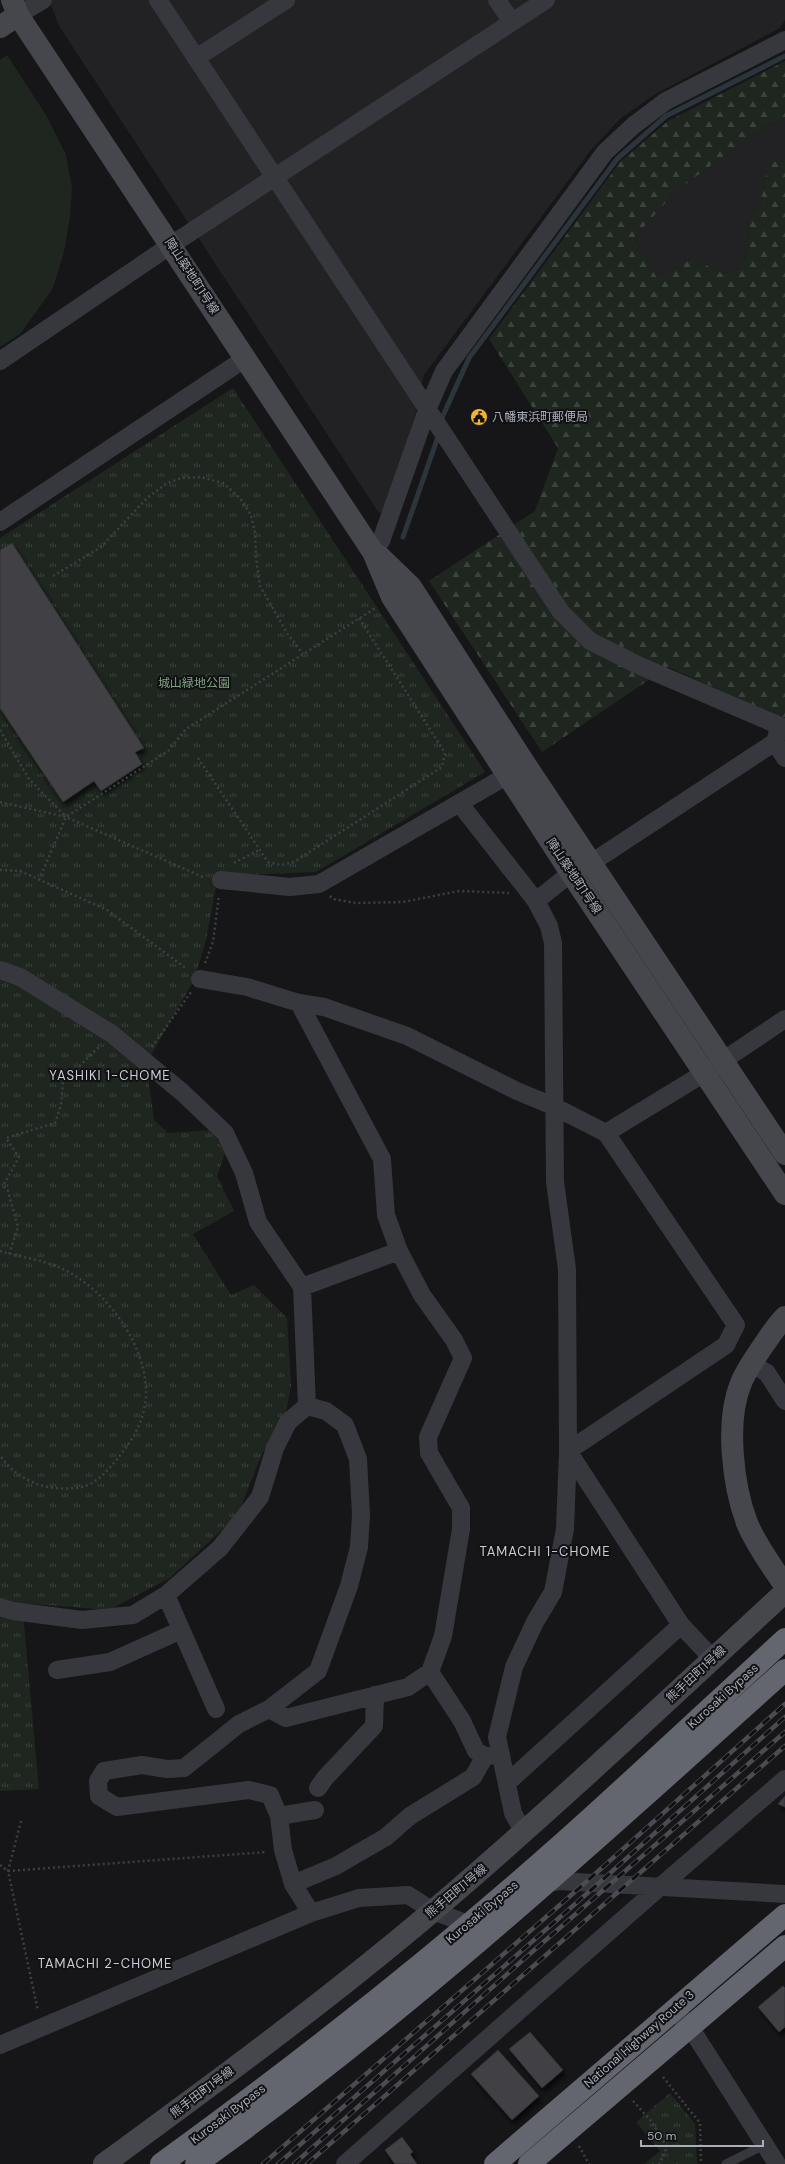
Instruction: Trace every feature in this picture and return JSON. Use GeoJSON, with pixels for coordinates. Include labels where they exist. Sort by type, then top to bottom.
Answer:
{"type":"FeatureCollection","features":[{"type":"Feature","properties":{"kind":"highway","name":"Kurosaki Bypass"},"geometry":{"type":"LineString","coordinates":[[161,2164],[296,2063],[416,1968],[563,1843],[785,1639]]}},
{"type":"Feature","properties":{"kind":"highway","name":"Kurosaki Bypass"},"geometry":{"type":"LineString","coordinates":[[196,2164],[309,2078],[428,1983],[578,1856],[785,1670]]}},
{"type":"Feature","properties":{"kind":"highway","name":"National Highway Route 3"},"geometry":{"type":"LineString","coordinates":[[495,2164],[785,1915]]}},
{"type":"Feature","properties":{"kind":"highway","name":"National Highway Route 3"},"geometry":{"type":"LineString","coordinates":[[529,2164],[785,1946]]}},
{"type":"Feature","properties":{"kind":"street"},"geometry":{"type":"LineString","coordinates":[[0,28],[15,8],[43,0]]}},
{"type":"Feature","properties":{"kind":"street"},"geometry":{"type":"LineString","coordinates":[[158,0],[561,612],[590,641],[780,732]]}},
{"type":"Feature","properties":{"kind":"street"},"geometry":{"type":"LineString","coordinates":[[196,58],[286,0]]}},
{"type":"Feature","properties":{"kind":"street"},"geometry":{"type":"LineString","coordinates":[[497,0],[512,22]]}},
{"type":"Feature","properties":{"kind":"street"},"geometry":{"type":"LineString","coordinates":[[0,361],[172,245],[546,0]]}},
{"type":"Feature","properties":{"kind":"street","name":"陣山築地町1号線"},"geometry":{"type":"LineString","coordinates":[[15,8],[373,552],[392,597],[517,770],[590,863],[785,1154]]}},
{"type":"Feature","properties":{"kind":"street"},"geometry":{"type":"LineString","coordinates":[[373,552],[381,542],[430,414],[444,371],[605,152],[634,125],[666,101],[785,40]]}},
{"type":"Feature","properties":{"kind":"street"},"geometry":{"type":"LineString","coordinates":[[0,522],[246,358]]}},
{"type":"Feature","properties":{"kind":"street","name":"陣山築地町1号線"},"geometry":{"type":"LineString","coordinates":[[373,552],[411,587],[517,770],[571,873],[706,1072],[785,1194]]}},
{"type":"Feature","properties":{"kind":"street"},"geometry":{"type":"LineString","coordinates":[[780,732],[785,758]]}},
{"type":"Feature","properties":{"kind":"street"},"geometry":{"type":"LineString","coordinates":[[534,899],[571,873],[590,863],[780,732]]}},
{"type":"Feature","properties":{"kind":"street"},"geometry":{"type":"LineString","coordinates":[[221,880],[290,887],[319,884],[517,770]]}},
{"type":"Feature","properties":{"kind":"street"},"geometry":{"type":"LineString","coordinates":[[293,1884],[336,1866],[386,1836],[416,1812],[474,1777],[493,1755],[514,1667],[535,1622],[553,1592],[565,1529],[568,1451],[567,1269],[555,1182],[553,1106],[553,943],[549,926],[534,899],[460,804]]}},
{"type":"Feature","properties":{"kind":"street"},"geometry":{"type":"LineString","coordinates":[[0,970],[20,977],[112,1034],[183,1094],[225,1133],[244,1173],[258,1222],[302,1287],[307,1406]]}},
{"type":"Feature","properties":{"kind":"street"},"geometry":{"type":"LineString","coordinates":[[200,979],[247,987],[299,1003],[324,1007],[407,1036],[606,1133],[736,1325],[726,1345],[568,1451]]}},
{"type":"Feature","properties":{"kind":"street"},"geometry":{"type":"LineString","coordinates":[[268,1709],[286,1718],[408,1687],[430,1672],[443,1636],[462,1529],[461,1508],[429,1453],[428,1437],[463,1358],[454,1340],[422,1295],[399,1251],[386,1215],[382,1159],[299,1003]]}},
{"type":"Feature","properties":{"kind":"street"},"geometry":{"type":"LineString","coordinates":[[606,1133],[706,1072],[785,1020]]}},
{"type":"Feature","properties":{"kind":"street"},"geometry":{"type":"LineString","coordinates":[[302,1287],[399,1251]]}},
{"type":"Feature","properties":{"kind":"street"},"geometry":{"type":"LineString","coordinates":[[785,1318],[778,1324],[751,1363],[741,1383],[735,1404],[733,1438],[735,1482],[748,1524],[785,1586]]}},
{"type":"Feature","properties":{"kind":"street"},"geometry":{"type":"LineString","coordinates":[[751,1363],[767,1373],[785,1401]]}},
{"type":"Feature","properties":{"kind":"street"},"geometry":{"type":"LineString","coordinates":[[0,1607],[13,1611],[82,1620],[133,1615],[166,1595],[220,1548],[260,1497],[275,1448],[288,1422],[307,1406]]}},
{"type":"Feature","properties":{"kind":"street"},"geometry":{"type":"LineString","coordinates":[[307,1406],[326,1411],[345,1425],[358,1459],[361,1515],[359,1546],[349,1586],[318,1671],[268,1709],[239,1724],[184,1768],[167,1769],[142,1765],[104,1770],[98,1781],[99,1796],[117,1807],[249,1790],[270,1795],[279,1816],[283,1850],[293,1884],[311,1913]]}},
{"type":"Feature","properties":{"kind":"street"},"geometry":{"type":"LineString","coordinates":[[568,1451],[681,1625],[713,1659]]}},
{"type":"Feature","properties":{"kind":"street","name":"熊手田町1号線"},"geometry":{"type":"LineString","coordinates":[[104,2164],[346,1982],[433,1911],[524,1833],[785,1592]]}},
{"type":"Feature","properties":{"kind":"street"},"geometry":{"type":"LineString","coordinates":[[166,1595],[216,1709]]}},
{"type":"Feature","properties":{"kind":"street"},"geometry":{"type":"LineString","coordinates":[[507,1783],[681,1625]]}},
{"type":"Feature","properties":{"kind":"street"},"geometry":{"type":"LineString","coordinates":[[57,1670],[110,1662],[181,1630]]}},
{"type":"Feature","properties":{"kind":"street"},"geometry":{"type":"LineString","coordinates":[[430,1672],[462,1721],[476,1751],[493,1755]]}},
{"type":"Feature","properties":{"kind":"street"},"geometry":{"type":"LineString","coordinates":[[318,1788],[325,1778],[374,1726],[375,1695]]}},
{"type":"Feature","properties":{"kind":"street"},"geometry":{"type":"LineString","coordinates":[[493,1755],[507,1783],[513,1813],[524,1833]]}},
{"type":"Feature","properties":{"kind":"street"},"geometry":{"type":"LineString","coordinates":[[345,2164],[785,1779]]}},
{"type":"Feature","properties":{"kind":"street"},"geometry":{"type":"LineString","coordinates":[[279,1816],[315,1810]]}},
{"type":"Feature","properties":{"kind":"street"},"geometry":{"type":"LineString","coordinates":[[0,2045],[311,1913],[359,1898],[408,1895],[433,1911],[469,1924],[478,1929],[528,1887],[542,1883],[559,1881],[785,1894]]}},
{"type":"Feature","properties":{"kind":"street"},"geometry":{"type":"LineString","coordinates":[[674,2009],[690,2027],[777,2164]]}},
{"type":"Feature","properties":{"kind":"lane"},"geometry":{"type":"LineString","coordinates":[[726,2164],[764,2145]]}},
{"type":"Feature","properties":{"kind":"path"},"geometry":{"type":"LineString","coordinates":[[53,576],[101,547],[147,498],[167,483],[182,478],[201,477],[223,483],[240,498],[252,515],[260,586],[287,633],[303,654]]}},
{"type":"Feature","properties":{"kind":"path"},"geometry":{"type":"LineString","coordinates":[[39,880],[66,818],[168,751],[186,730],[392,597]]}},
{"type":"Feature","properties":{"kind":"path"},"geometry":{"type":"LineString","coordinates":[[198,758],[268,862],[281,865],[294,862],[442,767],[445,753],[359,618]]}},
{"type":"Feature","properties":{"kind":"path"},"geometry":{"type":"LineString","coordinates":[[0,730],[29,779],[66,818]]}},
{"type":"Feature","properties":{"kind":"path"},"geometry":{"type":"LineString","coordinates":[[0,802],[66,818],[205,878],[221,880]]}},
{"type":"Feature","properties":{"kind":"path"},"geometry":{"type":"LineString","coordinates":[[143,1061],[200,979],[212,942],[221,880],[230,865],[260,850]]}},
{"type":"Feature","properties":{"kind":"path"},"geometry":{"type":"LineString","coordinates":[[0,870],[20,871],[107,910],[200,979]]}},
{"type":"Feature","properties":{"kind":"path"},"geometry":{"type":"LineString","coordinates":[[319,884],[333,899],[356,903],[403,902],[459,891],[495,891],[534,899]]}},
{"type":"Feature","properties":{"kind":"path"},"geometry":{"type":"LineString","coordinates":[[9,1254],[18,1227],[8,1191],[3,1186],[18,1157],[6,1138],[7,1136],[55,1123],[61,1105],[63,1082],[112,1034]]}},
{"type":"Feature","properties":{"kind":"path"},"geometry":{"type":"LineString","coordinates":[[0,1251],[60,1268],[90,1285],[116,1312],[134,1346],[142,1368],[146,1388],[145,1406],[140,1425],[129,1445],[102,1476],[95,1481],[84,1486],[69,1488],[45,1487],[25,1479],[4,1463],[0,1455]]}},
{"type":"Feature","properties":{"kind":"path"},"geometry":{"type":"LineString","coordinates":[[21,1820],[8,1871],[42,2027]]}},
{"type":"Feature","properties":{"kind":"path"},"geometry":{"type":"LineString","coordinates":[[0,1865],[8,1871],[283,1850]]}},
{"type":"Feature","properties":{"kind":"path"},"geometry":{"type":"LineString","coordinates":[[663,2077],[700,2123],[700,2164]]}},
{"type":"Feature","properties":{"kind":"path"},"geometry":{"type":"LineString","coordinates":[[633,2101],[652,2122],[667,2147],[659,2164]]}},
{"type":"Feature","properties":{"kind":"path"},"geometry":{"type":"LineString","coordinates":[[579,2146],[589,2164]]}},
{"type":"Feature","properties":{"kind":"shaded area"},"geometry":{"type":"Polygon","coordinates":[[[49,0],[785,0],[785,20],[780,28],[654,95],[621,118],[591,150],[424,375],[416,412],[385,510],[379,513],[59,26],[49,0]]]}},
{"type":"Feature","properties":{"kind":"shaded area"},"geometry":{"type":"Polygon","coordinates":[[[785,117],[785,157],[768,166],[760,206],[749,217],[748,249],[741,268],[723,274],[693,258],[657,278],[634,238],[676,191],[764,127],[785,117]]]}},
{"type":"Feature","properties":{"kind":"green space"},"geometry":{"type":"Polygon","coordinates":[[[7,55],[46,115],[66,155],[72,188],[70,216],[64,252],[53,288],[21,333],[0,347],[0,60],[7,55]]]}},
{"type":"Feature","properties":{"kind":"green space"},"geometry":{"type":"Polygon","coordinates":[[[785,61],[785,117],[764,127],[676,191],[634,238],[657,278],[693,258],[723,274],[741,268],[748,249],[749,217],[760,206],[768,165],[785,157],[785,719],[668,667],[542,752],[429,581],[535,511],[558,448],[489,339],[620,162],[668,121],[785,61]]]}},
{"type":"Feature","properties":{"kind":"green space","name":"城山緑地公園"},"geometry":{"type":"Polygon","coordinates":[[[233,388],[485,772],[316,872],[218,876],[206,941],[194,980],[146,1064],[154,1120],[168,1133],[212,1130],[225,1153],[217,1176],[234,1211],[193,1234],[231,1295],[254,1285],[287,1318],[291,1386],[286,1412],[262,1454],[237,1516],[170,1578],[109,1610],[22,1603],[39,1789],[0,1791],[0,538],[233,388]]]}},
{"type":"Feature","properties":{"kind":"green space"},"geometry":{"type":"Polygon","coordinates":[[[670,2093],[695,2124],[697,2164],[644,2164],[660,2151],[636,2122],[670,2093]]]}},
{"type":"Feature","properties":{"kind":"building"},"geometry":{"type":"Polygon","coordinates":[[[12,543],[144,748],[135,752],[142,764],[101,791],[94,781],[63,802],[0,708],[0,550],[12,543]]]}},
{"type":"Feature","properties":{"kind":"building"},"geometry":{"type":"Polygon","coordinates":[[[785,1796],[785,1807],[778,1804],[785,1796]]]}},
{"type":"Feature","properties":{"kind":"building"},"geometry":{"type":"Polygon","coordinates":[[[783,1986],[785,1988],[785,2027],[779,2032],[758,2007],[783,1986]]]}},
{"type":"Feature","properties":{"kind":"building"},"geometry":{"type":"Polygon","coordinates":[[[530,2032],[563,2070],[542,2088],[509,2049],[530,2032]]]}},
{"type":"Feature","properties":{"kind":"building"},"geometry":{"type":"Polygon","coordinates":[[[498,2050],[539,2096],[512,2120],[471,2074],[498,2050]]]}},
{"type":"Feature","properties":{"kind":"building"},"geometry":{"type":"Polygon","coordinates":[[[402,2137],[413,2152],[410,2154],[417,2164],[395,2164],[385,2150],[402,2137]]]}},
{"type":"Feature","properties":{"kind":"waterway"},"geometry":{"type":"LineString","coordinates":[[441,420],[469,358],[617,159],[666,116],[785,56]]}},
{"type":"Feature","properties":{"kind":"waterway"},"geometry":{"type":"LineString","coordinates":[[403,537],[439,434]]}},
{"type":"Feature","properties":{"kind":"railway"},"geometry":{"type":"LineString","coordinates":[[263,2164],[585,1883],[785,1704]]}},
{"type":"Feature","properties":{"kind":"railway"},"geometry":{"type":"LineString","coordinates":[[278,2164],[599,1883],[785,1717]]}},
{"type":"Feature","properties":{"kind":"railway"},"geometry":{"type":"LineString","coordinates":[[294,2164],[524,1959],[785,1732]]}},
{"type":"Feature","properties":{"kind":"railway"},"geometry":{"type":"LineString","coordinates":[[307,2164],[785,1746]]}},
{"type":"Feature","properties":{"kind":"place","name":"八幡東浜町郵便局"},"geometry":{"type":"Point","coordinates":[479,417]}},
{"type":"Feature","properties":{"kind":"district","name":"YASHIKI 1-CHOME"},"geometry":{"type":"Point","coordinates":[110,1075]}},
{"type":"Feature","properties":{"kind":"district","name":"TAMACHI 1-CHOME"},"geometry":{"type":"Point","coordinates":[545,1551]}},
{"type":"Feature","properties":{"kind":"district","name":"TAMACHI 2-CHOME"},"geometry":{"type":"Point","coordinates":[105,1963]}}]}
